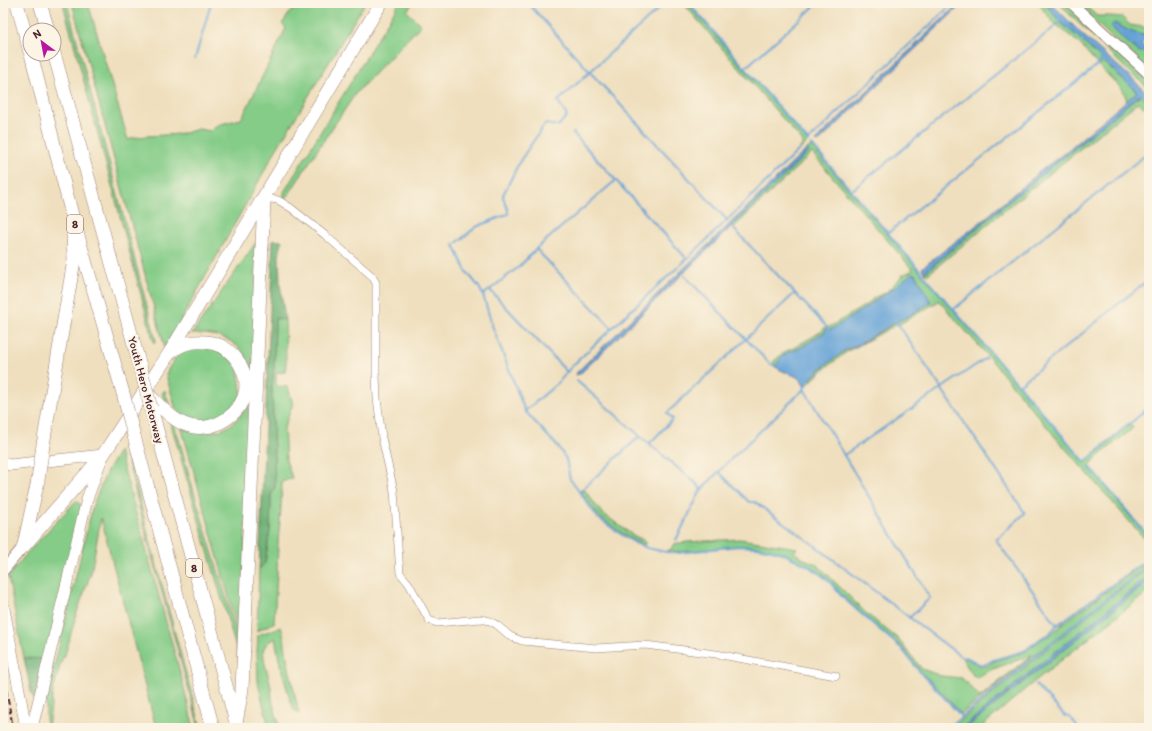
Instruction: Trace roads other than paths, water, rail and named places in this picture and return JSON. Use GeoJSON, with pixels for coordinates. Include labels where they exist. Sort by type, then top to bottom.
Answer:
{"type":"FeatureCollection","features":[{"type":"Feature","properties":{"kind":"highway","name":"Youth Hero Motorway"},"geometry":{"type":"LineString","coordinates":[[17,3],[22,22]]}},
{"type":"Feature","properties":{"kind":"highway"},"geometry":{"type":"LineString","coordinates":[[40,3],[46,22]]}},
{"type":"Feature","properties":{"kind":"highway"},"geometry":{"type":"LineString","coordinates":[[23,547],[104,455],[170,352],[381,3]]}},
{"type":"Feature","properties":{"kind":"highway","name":"Youth Hero Motorway"},"geometry":{"type":"LineString","coordinates":[[32,62],[72,215],[123,393],[213,728]]}},
{"type":"Feature","properties":{"kind":"highway","name":"Youth Hero Motorway"},"geometry":{"type":"LineString","coordinates":[[56,62],[151,401],[237,726]]}},
{"type":"Feature","properties":{"kind":"highway"},"geometry":{"type":"LineString","coordinates":[[237,726],[242,689],[264,198]]}},
{"type":"Feature","properties":{"kind":"highway"},"geometry":{"type":"LineString","coordinates":[[23,547],[38,480],[74,260],[72,215]]}},
{"type":"Feature","properties":{"kind":"highway"},"geometry":{"type":"LineString","coordinates":[[151,401],[184,424],[197,427],[209,427],[230,416],[238,408],[244,396],[246,386],[241,368],[237,359],[222,346],[204,342],[191,342],[180,345],[170,352]]}},
{"type":"Feature","properties":{"kind":"main road"},"geometry":{"type":"LineString","coordinates":[[5,466],[104,455],[87,499],[32,728]]}},
{"type":"Feature","properties":{"kind":"main road"},"geometry":{"type":"LineString","coordinates":[[3,603],[26,728]]}},
{"type":"Feature","properties":{"kind":"street"},"geometry":{"type":"LineString","coordinates":[[1071,3],[1149,74]]}},
{"type":"Feature","properties":{"kind":"street"},"geometry":{"type":"LineString","coordinates":[[264,198],[278,200],[291,208],[372,276],[376,283],[377,398],[382,438],[394,490],[400,573],[409,584],[429,620],[437,623],[480,619],[490,621],[510,636],[522,641],[596,648],[645,645],[716,654],[836,676]]}},
{"type":"Feature","properties":{"kind":"street"},"geometry":{"type":"LineString","coordinates":[[5,568],[23,547]]}},
{"type":"Feature","properties":{"kind":"water"},"geometry":{"type":"Polygon","coordinates":[[[959,3],[963,3],[821,140],[816,141],[818,138],[959,3]]]}},
{"type":"Feature","properties":{"kind":"water"},"geometry":{"type":"Polygon","coordinates":[[[1045,3],[1051,3],[1084,36],[1135,81],[1149,96],[1149,104],[1141,95],[1137,97],[1009,201],[925,272],[922,268],[983,220],[1137,92],[1060,22],[1045,3]]]}},
{"type":"Feature","properties":{"kind":"water"},"geometry":{"type":"Polygon","coordinates":[[[1114,23],[1127,30],[1149,35],[1149,41],[1145,39],[1142,46],[1149,48],[1149,54],[1138,51],[1122,38],[1111,26],[1114,23]]]}},
{"type":"Feature","properties":{"kind":"water"},"geometry":{"type":"Polygon","coordinates":[[[807,149],[809,151],[580,374],[576,375],[577,372],[807,149]]]}},
{"type":"Feature","properties":{"kind":"water"},"geometry":{"type":"Polygon","coordinates":[[[913,273],[917,275],[931,302],[858,345],[847,349],[819,370],[804,386],[796,376],[776,367],[780,359],[786,353],[799,349],[825,332],[826,329],[830,330],[851,317],[913,273]]]}},
{"type":"Feature","properties":{"kind":"water"},"geometry":{"type":"Polygon","coordinates":[[[1149,576],[1149,581],[966,728],[962,728],[1149,576]]]}},
{"type":"Feature","properties":{"kind":"waterway"},"geometry":{"type":"LineString","coordinates":[[195,59],[211,3]]}},
{"type":"Feature","properties":{"kind":"waterway"},"geometry":{"type":"LineString","coordinates":[[528,3],[727,220]]}},
{"type":"Feature","properties":{"kind":"waterway"},"geometry":{"type":"LineString","coordinates":[[665,3],[558,101],[567,116],[558,126],[545,124],[520,161],[503,195],[508,209],[508,214],[476,227],[454,245],[466,271],[479,287],[483,295],[493,328],[525,411],[559,448],[566,459],[570,479],[598,518],[635,543],[647,548],[679,553],[738,546],[757,547],[785,554],[812,568],[830,582],[843,598],[901,648],[923,676],[961,716]]}},
{"type":"Feature","properties":{"kind":"waterway"},"geometry":{"type":"LineString","coordinates":[[689,3],[808,141],[953,3]]}},
{"type":"Feature","properties":{"kind":"waterway"},"geometry":{"type":"LineString","coordinates":[[745,68],[818,3]]}},
{"type":"Feature","properties":{"kind":"waterway"},"geometry":{"type":"LineString","coordinates":[[851,191],[1057,25],[1061,20]]}},
{"type":"Feature","properties":{"kind":"waterway"},"geometry":{"type":"LineString","coordinates":[[888,233],[1103,59]]}},
{"type":"Feature","properties":{"kind":"waterway"},"geometry":{"type":"LineString","coordinates":[[573,133],[687,259]]}},
{"type":"Feature","properties":{"kind":"waterway"},"geometry":{"type":"LineString","coordinates":[[812,145],[1085,462],[1149,407]]}},
{"type":"Feature","properties":{"kind":"waterway"},"geometry":{"type":"LineString","coordinates":[[525,411],[559,382],[571,367],[687,259],[800,149]]}},
{"type":"Feature","properties":{"kind":"waterway"},"geometry":{"type":"LineString","coordinates":[[954,309],[1149,152]]}},
{"type":"Feature","properties":{"kind":"waterway"},"geometry":{"type":"LineString","coordinates":[[483,295],[520,266],[536,249],[616,180]]}},
{"type":"Feature","properties":{"kind":"waterway"},"geometry":{"type":"LineString","coordinates":[[734,229],[829,331]]}},
{"type":"Feature","properties":{"kind":"waterway"},"geometry":{"type":"LineString","coordinates":[[536,249],[612,328]]}},
{"type":"Feature","properties":{"kind":"waterway"},"geometry":{"type":"LineString","coordinates":[[685,276],[771,365],[779,365]]}},
{"type":"Feature","properties":{"kind":"waterway"},"geometry":{"type":"LineString","coordinates":[[1019,385],[1149,279]]}},
{"type":"Feature","properties":{"kind":"waterway"},"geometry":{"type":"LineString","coordinates":[[490,290],[567,372]]}},
{"type":"Feature","properties":{"kind":"waterway"},"geometry":{"type":"LineString","coordinates":[[649,444],[673,419],[667,413],[795,293]]}},
{"type":"Feature","properties":{"kind":"waterway"},"geometry":{"type":"LineString","coordinates":[[896,321],[1025,513],[996,540],[1057,625]]}},
{"type":"Feature","properties":{"kind":"waterway"},"geometry":{"type":"LineString","coordinates":[[844,455],[986,358]]}},
{"type":"Feature","properties":{"kind":"waterway"},"geometry":{"type":"LineString","coordinates":[[676,540],[701,490],[804,389],[809,380]]}},
{"type":"Feature","properties":{"kind":"waterway"},"geometry":{"type":"LineString","coordinates":[[577,381],[698,485],[701,490]]}},
{"type":"Feature","properties":{"kind":"waterway"},"geometry":{"type":"LineString","coordinates":[[804,389],[930,598],[909,618]]}},
{"type":"Feature","properties":{"kind":"waterway"},"geometry":{"type":"LineString","coordinates":[[579,492],[640,436]]}},
{"type":"Feature","properties":{"kind":"waterway"},"geometry":{"type":"LineString","coordinates":[[1090,467],[1149,537]]}},
{"type":"Feature","properties":{"kind":"waterway"},"geometry":{"type":"LineString","coordinates":[[719,472],[749,502],[755,502],[814,545],[963,658],[966,657],[979,664],[986,664],[993,660],[1024,651],[1049,634],[1057,625],[1149,558]]}},
{"type":"Feature","properties":{"kind":"waterway"},"geometry":{"type":"LineString","coordinates":[[948,728],[1098,605],[1149,566]]}},
{"type":"Feature","properties":{"kind":"waterway"},"geometry":{"type":"LineString","coordinates":[[1035,684],[1065,716],[1070,717],[1078,728]]}},
{"type":"Feature","properties":{"kind":"railway"},"geometry":{"type":"LineString","coordinates":[[3,672],[13,728]]}}]}
